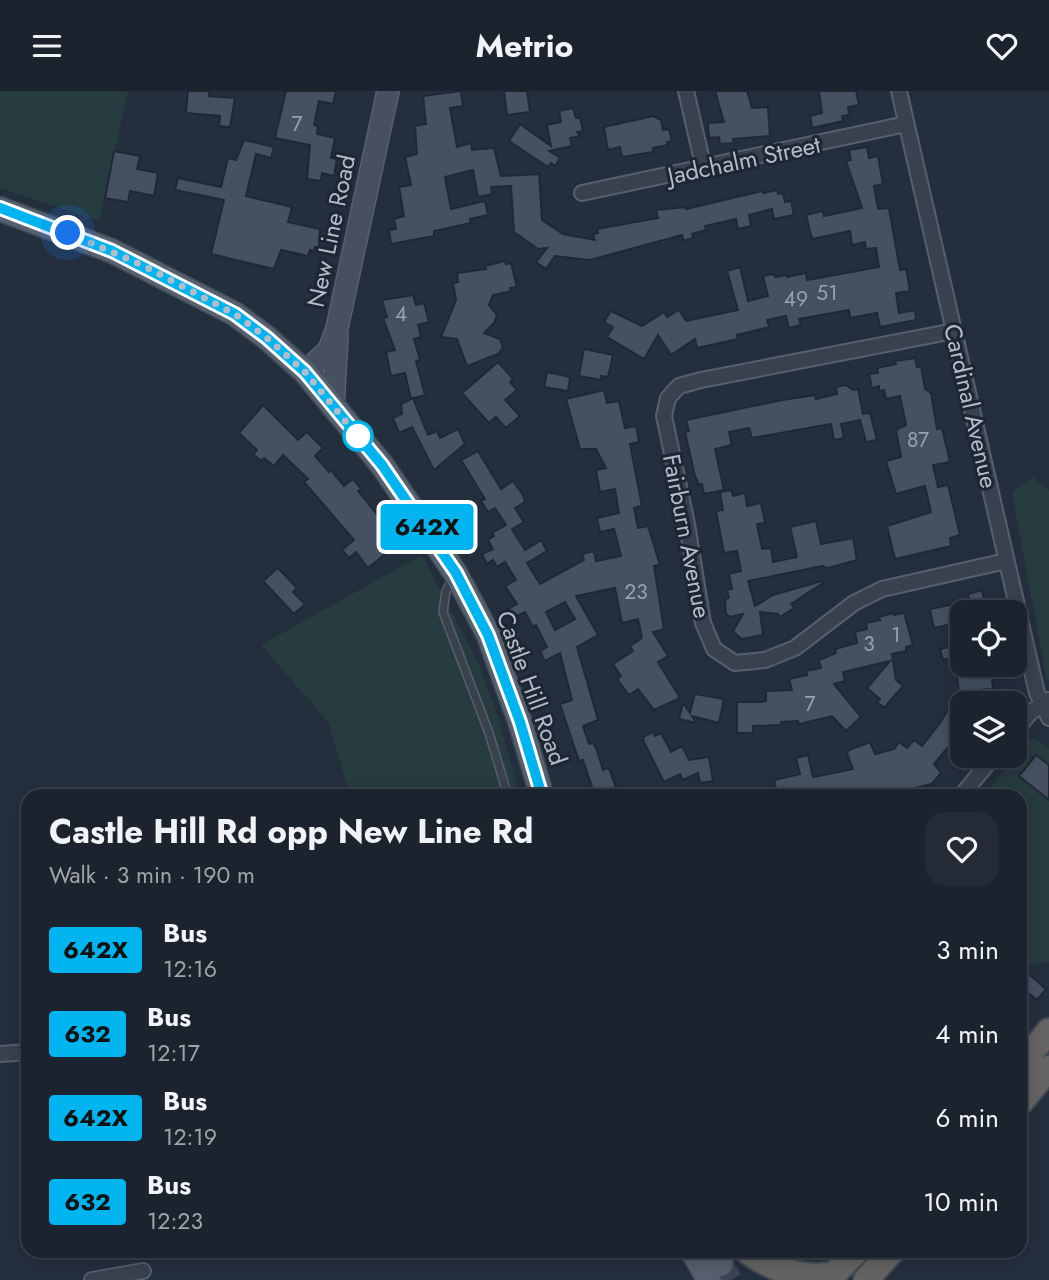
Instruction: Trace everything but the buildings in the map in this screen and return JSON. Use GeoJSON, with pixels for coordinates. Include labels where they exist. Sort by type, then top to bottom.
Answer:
{"type":"FeatureCollection","features":[{"type":"Feature","properties":{"kind":"highway"},"geometry":{"type":"LineString","coordinates":[[1027,1058],[1049,1031]]}},
{"type":"Feature","properties":{"kind":"highway"},"geometry":{"type":"LineString","coordinates":[[1027,1095],[1049,1068]]}},
{"type":"Feature","properties":{"kind":"highway"},"geometry":{"type":"LineString","coordinates":[[760,1258],[789,1273],[813,1278],[831,1277],[850,1258]]}},
{"type":"Feature","properties":{"kind":"highway"},"geometry":{"type":"LineString","coordinates":[[866,1280],[886,1258]]}},
{"type":"Feature","properties":{"kind":"main road","name":"New Line Road"},"geometry":{"type":"LineString","coordinates":[[305,372],[329,351],[337,328],[388,91]]}},
{"type":"Feature","properties":{"kind":"main road","name":"Castle Hill Road"},"geometry":{"type":"LineString","coordinates":[[0,208],[112,251],[235,314],[305,372],[382,465],[456,573],[491,643],[540,789]]}},
{"type":"Feature","properties":{"kind":"main road"},"geometry":{"type":"LineString","coordinates":[[333,407],[337,328]]}},
{"type":"Feature","properties":{"kind":"main road"},"geometry":{"type":"LineString","coordinates":[[721,1262],[761,1269],[766,1280]]}},
{"type":"Feature","properties":{"kind":"street"},"geometry":{"type":"LineString","coordinates":[[686,91],[704,169]]}},
{"type":"Feature","properties":{"kind":"street","name":"Cardinal Avenue"},"geometry":{"type":"LineString","coordinates":[[899,91],[1006,561],[1046,708]]}},
{"type":"Feature","properties":{"kind":"street","name":"Jadchalm Street"},"geometry":{"type":"LineString","coordinates":[[582,193],[906,124]]}},
{"type":"Feature","properties":{"kind":"street","name":"Fairburn Avenue"},"geometry":{"type":"LineString","coordinates":[[954,331],[701,380],[680,386],[668,398],[664,416],[687,524],[702,623],[714,649],[735,663],[765,660],[795,648],[854,603],[882,589],[1006,561]]}},
{"type":"Feature","properties":{"kind":"street"},"geometry":{"type":"LineString","coordinates":[[1027,717],[1046,708]]}},
{"type":"Feature","properties":{"kind":"street"},"geometry":{"type":"LineString","coordinates":[[967,789],[984,768]]}},
{"type":"Feature","properties":{"kind":"street"},"geometry":{"type":"LineString","coordinates":[[0,1053],[21,1052]]}},
{"type":"Feature","properties":{"kind":"street"},"geometry":{"type":"LineString","coordinates":[[92,1280],[144,1271]]}},
{"type":"Feature","properties":{"kind":"lane"},"geometry":{"type":"LineString","coordinates":[[456,573],[446,591],[443,612],[489,733],[506,789]]}},
{"type":"Feature","properties":{"kind":"green space"},"geometry":{"type":"Polygon","coordinates":[[[0,91],[128,91],[99,221],[0,188],[0,91]]]}},
{"type":"Feature","properties":{"kind":"green space"},"geometry":{"type":"Polygon","coordinates":[[[1033,477],[1049,491],[1047,682],[1012,492],[1033,477]]]}},
{"type":"Feature","properties":{"kind":"green space"},"geometry":{"type":"Polygon","coordinates":[[[422,555],[479,664],[498,717],[518,789],[348,789],[328,722],[261,645],[422,555]]]}},
{"type":"Feature","properties":{"kind":"green space"},"geometry":{"type":"Polygon","coordinates":[[[1034,737],[1049,749],[1049,962],[1027,966],[1027,789],[989,789],[1007,768],[1027,768],[1027,745],[1034,737]]]}},
{"type":"Feature","properties":{"kind":"tunnel"},"geometry":{"type":"LineString","coordinates":[[721,1264],[731,1280]]}},
{"type":"Feature","properties":{"kind":"bus line","name":"642X"},"geometry":{"type":"LineString","coordinates":[[0,208],[112,251],[235,314],[289,356],[305,372],[382,465],[456,573],[488,635],[505,678],[540,789]]}},
{"type":"Feature","properties":{"kind":"route"},"geometry":{"type":"LineString","coordinates":[[68,233],[144,266],[235,314],[289,356],[360,439],[358,436]]}}]}
